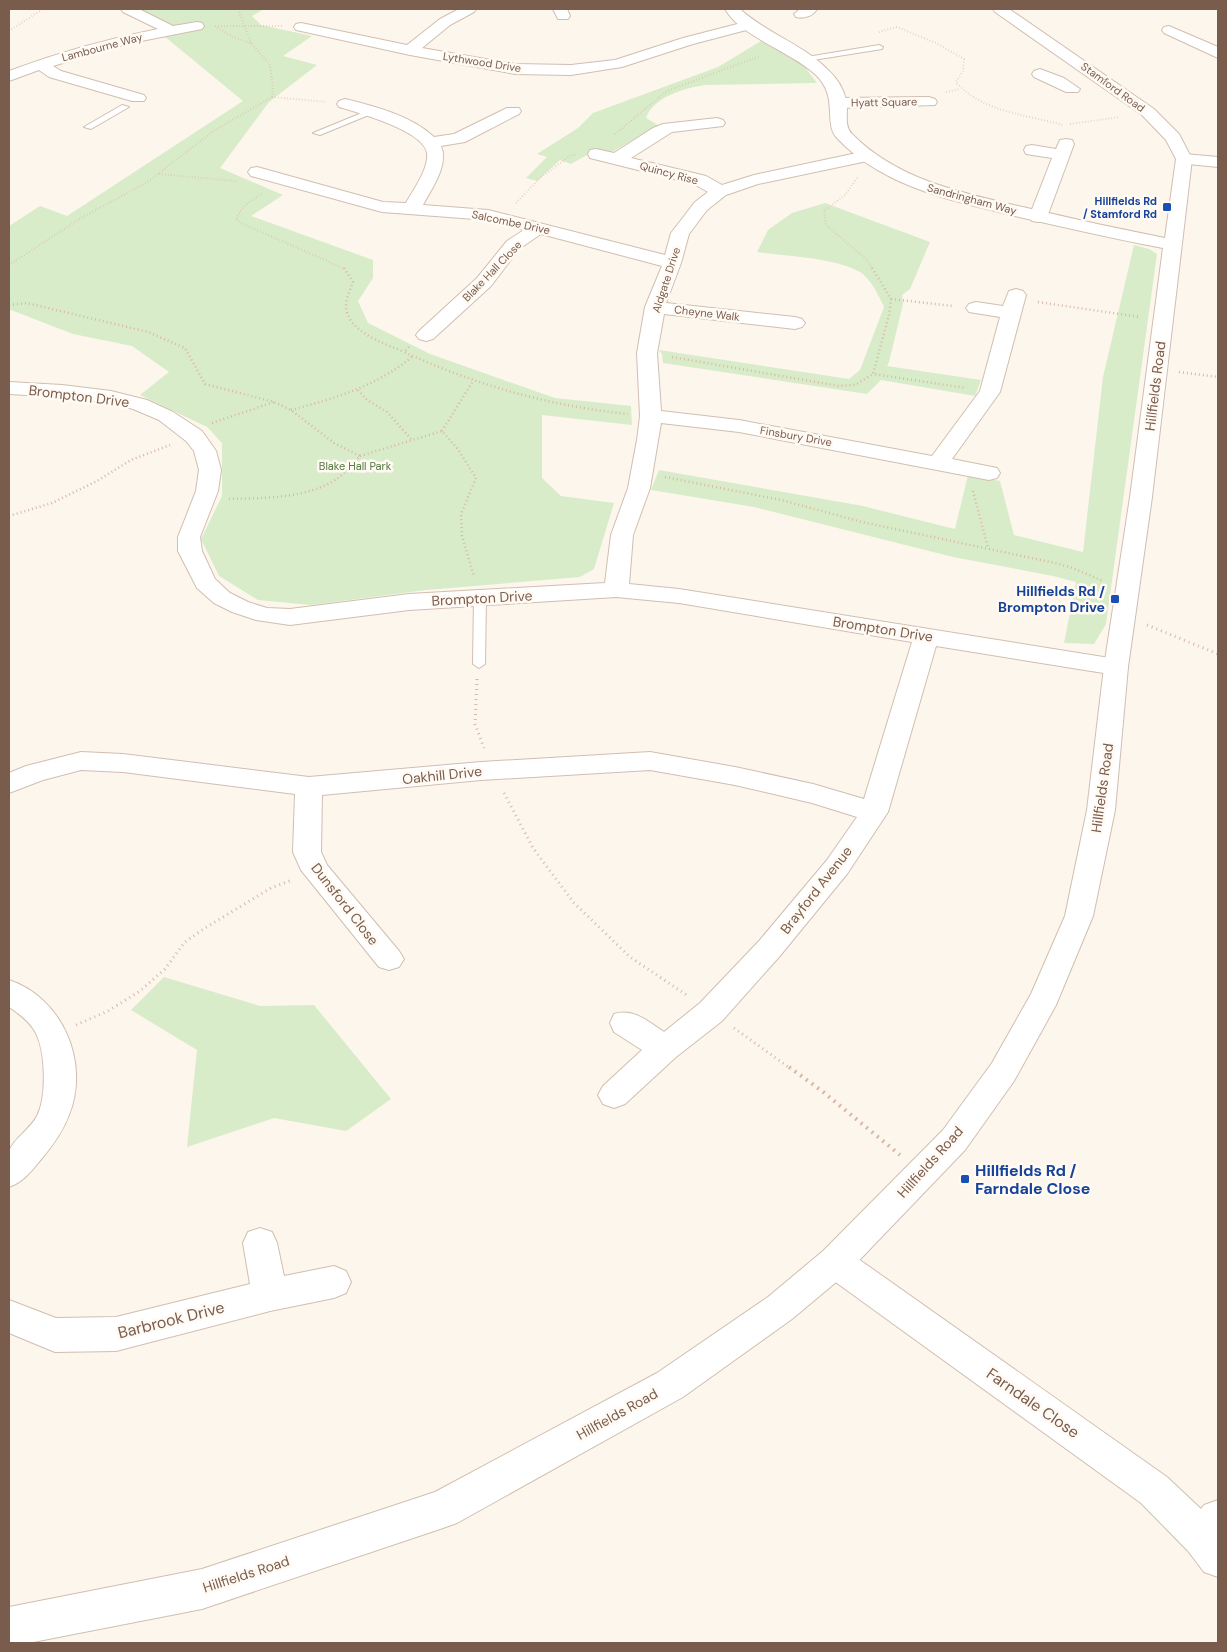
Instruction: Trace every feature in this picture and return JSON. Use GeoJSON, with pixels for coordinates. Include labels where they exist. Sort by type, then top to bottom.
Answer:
{"type":"FeatureCollection","features":[{"type":"Feature","properties":{"kind":"street"},"geometry":{"type":"LineString","coordinates":[[128,9],[167,27],[168,31]]}},
{"type":"Feature","properties":{"kind":"street"},"geometry":{"type":"LineString","coordinates":[[410,50],[445,22],[469,9]]}},
{"type":"Feature","properties":{"kind":"street","name":"Sandringham Way"},"geometry":{"type":"LineString","coordinates":[[732,9],[749,25],[806,60],[824,74],[834,87],[839,103],[838,118],[842,134],[873,161],[937,191],[1038,217],[1174,245]]}},
{"type":"Feature","properties":{"kind":"street","name":"Stamford Road"},"geometry":{"type":"LineString","coordinates":[[1000,9],[1148,112],[1173,138],[1184,159]]}},
{"type":"Feature","properties":{"kind":"street","name":"Lambourne Way"},"geometry":{"type":"LineString","coordinates":[[9,76],[39,64],[203,23]]}},
{"type":"Feature","properties":{"kind":"street","name":"Lythwood Drive"},"geometry":{"type":"LineString","coordinates":[[301,27],[514,69],[571,70],[617,64],[688,41],[749,25]]}},
{"type":"Feature","properties":{"kind":"street"},"geometry":{"type":"LineString","coordinates":[[1169,30],[1218,53]]}},
{"type":"Feature","properties":{"kind":"street"},"geometry":{"type":"LineString","coordinates":[[316,42],[330,33]]}},
{"type":"Feature","properties":{"kind":"street"},"geometry":{"type":"LineString","coordinates":[[1177,47],[1193,42]]}},
{"type":"Feature","properties":{"kind":"street"},"geometry":{"type":"LineString","coordinates":[[39,64],[55,74],[132,102],[155,91]]}},
{"type":"Feature","properties":{"kind":"street"},"geometry":{"type":"LineString","coordinates":[[1058,81],[1091,71]]}},
{"type":"Feature","properties":{"kind":"street"},"geometry":{"type":"LineString","coordinates":[[1040,74],[1072,89]]}},
{"type":"Feature","properties":{"kind":"street","name":"Hyatt Square"},"geometry":{"type":"LineString","coordinates":[[839,103],[933,102]]}},
{"type":"Feature","properties":{"kind":"street"},"geometry":{"type":"LineString","coordinates":[[345,104],[372,112],[409,127],[431,143],[435,153],[428,180],[411,210]]}},
{"type":"Feature","properties":{"kind":"street"},"geometry":{"type":"LineString","coordinates":[[431,143],[459,138],[513,111]]}},
{"type":"Feature","properties":{"kind":"street","name":"Quincy Rise"},"geometry":{"type":"LineString","coordinates":[[617,159],[662,123],[717,123]]}},
{"type":"Feature","properties":{"kind":"street"},"geometry":{"type":"LineString","coordinates":[[1032,150],[1064,149],[1038,217]]}},
{"type":"Feature","properties":{"kind":"street","name":"Quincy Rise"},"geometry":{"type":"LineString","coordinates":[[596,154],[700,180],[720,191]]}},
{"type":"Feature","properties":{"kind":"street"},"geometry":{"type":"LineString","coordinates":[[1184,159],[1218,162]]}},
{"type":"Feature","properties":{"kind":"street","name":"Hillfields Road"},"geometry":{"type":"LineString","coordinates":[[9,1627],[202,1589],[443,1509],[670,1385],[780,1308],[835,1262],[954,1140],[1003,1072],[1045,997],[1078,916],[1101,810],[1116,667],[1164,320],[1184,159]]}},
{"type":"Feature","properties":{"kind":"street","name":"Aldgate Drive"},"geometry":{"type":"LineString","coordinates":[[616,590],[622,535],[639,488],[651,416],[647,353],[655,307],[672,263],[680,234],[701,206],[720,191],[754,180],[873,161]]}},
{"type":"Feature","properties":{"kind":"street","name":"Salcombe Drive"},"geometry":{"type":"LineString","coordinates":[[257,172],[282,185],[382,207],[470,212],[501,218],[672,263]]}},
{"type":"Feature","properties":{"kind":"street","name":"Blake Hall Close"},"geometry":{"type":"LineString","coordinates":[[426,335],[484,282],[514,245],[539,228]]}},
{"type":"Feature","properties":{"kind":"street","name":"Cheyne Walk"},"geometry":{"type":"LineString","coordinates":[[758,319],[771,299]]}},
{"type":"Feature","properties":{"kind":"street"},"geometry":{"type":"LineString","coordinates":[[939,462],[990,392],[1014,302],[976,308]]}},
{"type":"Feature","properties":{"kind":"street","name":"Cheyne Walk"},"geometry":{"type":"LineString","coordinates":[[655,307],[795,324]]}},
{"type":"Feature","properties":{"kind":"street","name":"Blake Hall Close"},"geometry":{"type":"LineString","coordinates":[[446,318],[470,324]]}},
{"type":"Feature","properties":{"kind":"street","name":"Brompton Drive"},"geometry":{"type":"LineString","coordinates":[[9,388],[62,391],[111,397],[140,404],[166,416],[190,433],[205,451],[210,470],[204,499],[189,537],[190,551],[205,583],[222,598],[240,608],[265,615],[290,617],[409,602],[616,590],[679,596],[1116,667]]}},
{"type":"Feature","properties":{"kind":"street","name":"Finsbury Drive"},"geometry":{"type":"LineString","coordinates":[[651,416],[739,426],[981,471]]}},
{"type":"Feature","properties":{"kind":"street","name":"Brayford Avenue"},"geometry":{"type":"LineString","coordinates":[[614,1095],[665,1048],[711,1012],[769,949],[837,867],[874,812],[926,636]]}},
{"type":"Feature","properties":{"kind":"street","name":"Oakhill Drive"},"geometry":{"type":"LineString","coordinates":[[9,784],[35,773],[81,761],[123,763],[309,786],[492,770],[650,761],[735,776],[813,794],[874,812]]}},
{"type":"Feature","properties":{"kind":"street","name":"Dunsford Close"},"geometry":{"type":"LineString","coordinates":[[309,786],[307,852],[315,870],[389,959]]}},
{"type":"Feature","properties":{"kind":"street"},"geometry":{"type":"LineString","coordinates":[[9,992],[42,1017],[56,1042],[58,1066],[57,1103],[49,1125],[9,1173]]}},
{"type":"Feature","properties":{"kind":"street"},"geometry":{"type":"LineString","coordinates":[[625,1023],[665,1048]]}},
{"type":"Feature","properties":{"kind":"street"},"geometry":{"type":"LineString","coordinates":[[260,1243],[270,1295]]}},
{"type":"Feature","properties":{"kind":"street","name":"Farndale Close"},"geometry":{"type":"LineString","coordinates":[[835,1262],[1154,1490],[1213,1538]]}},
{"type":"Feature","properties":{"kind":"street","name":"Barbrook Drive"},"geometry":{"type":"LineString","coordinates":[[9,1316],[55,1335],[116,1334],[270,1295],[334,1282]]}},
{"type":"Feature","properties":{"kind":"lane"},"geometry":{"type":"LineString","coordinates":[[806,60],[879,47]]}},
{"type":"Feature","properties":{"kind":"lane"},"geometry":{"type":"LineString","coordinates":[[88,127],[132,102]]}},
{"type":"Feature","properties":{"kind":"lane"},"geometry":{"type":"LineString","coordinates":[[317,133],[372,112]]}},
{"type":"Feature","properties":{"kind":"lane"},"geometry":{"type":"LineString","coordinates":[[478,664],[480,598]]}},
{"type":"Feature","properties":{"kind":"path"},"geometry":{"type":"LineString","coordinates":[[9,31],[43,9]]}},
{"type":"Feature","properties":{"kind":"path"},"geometry":{"type":"LineString","coordinates":[[238,9],[251,43],[270,65],[273,88],[272,97]]}},
{"type":"Feature","properties":{"kind":"path"},"geometry":{"type":"LineString","coordinates":[[203,23],[251,43]]}},
{"type":"Feature","properties":{"kind":"path"},"geometry":{"type":"LineString","coordinates":[[214,26],[301,27]]}},
{"type":"Feature","properties":{"kind":"path"},"geometry":{"type":"LineString","coordinates":[[873,34],[887,28],[897,27],[951,50],[964,59],[963,72],[956,82],[960,90],[980,101],[1013,111],[1063,125],[1148,112]]}},
{"type":"Feature","properties":{"kind":"path"},"geometry":{"type":"LineString","coordinates":[[501,218],[540,178],[571,155],[596,154],[599,147],[667,91],[784,47]]}},
{"type":"Feature","properties":{"kind":"path"},"geometry":{"type":"LineString","coordinates":[[9,265],[81,218],[146,183],[215,130],[272,97],[345,104]]}},
{"type":"Feature","properties":{"kind":"path"},"geometry":{"type":"LineString","coordinates":[[647,353],[839,386],[855,385],[872,374],[892,299],[867,260],[826,225],[824,211],[847,192],[852,181],[873,161]]}},
{"type":"Feature","properties":{"kind":"path"},"geometry":{"type":"LineString","coordinates":[[158,174],[282,185]]}},
{"type":"Feature","properties":{"kind":"path"},"geometry":{"type":"LineString","coordinates":[[282,185],[258,196],[240,210],[237,219],[241,223],[344,268],[353,282],[346,304],[350,320],[374,338],[404,352]]}},
{"type":"Feature","properties":{"kind":"path"},"geometry":{"type":"LineString","coordinates":[[892,299],[976,308]]}},
{"type":"Feature","properties":{"kind":"path"},"geometry":{"type":"LineString","coordinates":[[1014,302],[1164,320]]}},
{"type":"Feature","properties":{"kind":"path"},"geometry":{"type":"LineString","coordinates":[[9,305],[27,303],[148,332],[185,348],[205,384],[274,402],[291,410],[334,443],[360,456]]}},
{"type":"Feature","properties":{"kind":"path"},"geometry":{"type":"LineString","coordinates":[[291,410],[358,390],[381,381],[398,370],[413,356],[473,381],[516,395],[591,412],[651,416]]}},
{"type":"Feature","properties":{"kind":"path"},"geometry":{"type":"LineString","coordinates":[[1180,372],[1218,377]]}},
{"type":"Feature","properties":{"kind":"path"},"geometry":{"type":"LineString","coordinates":[[872,374],[990,392]]}},
{"type":"Feature","properties":{"kind":"path"},"geometry":{"type":"LineString","coordinates":[[204,499],[255,498],[309,490],[336,479],[360,456],[411,439],[442,432],[473,381]]}},
{"type":"Feature","properties":{"kind":"path"},"geometry":{"type":"LineString","coordinates":[[358,390],[368,402],[392,416],[411,439]]}},
{"type":"Feature","properties":{"kind":"path"},"geometry":{"type":"LineString","coordinates":[[9,516],[52,503],[97,481],[131,460],[190,433],[274,402]]}},
{"type":"Feature","properties":{"kind":"path"},"geometry":{"type":"LineString","coordinates":[[442,432],[457,448],[476,478],[461,514],[462,536],[480,598]]}},
{"type":"Feature","properties":{"kind":"path"},"geometry":{"type":"LineString","coordinates":[[981,471],[972,489],[988,548]]}},
{"type":"Feature","properties":{"kind":"path"},"geometry":{"type":"LineString","coordinates":[[642,472],[781,500],[862,522],[1070,567],[1097,578],[1125,605],[1218,654]]}},
{"type":"Feature","properties":{"kind":"path"},"geometry":{"type":"LineString","coordinates":[[478,664],[475,724],[492,770],[533,848],[574,903],[630,956],[822,1092],[922,1173]]}},
{"type":"Feature","properties":{"kind":"path"},"geometry":{"type":"LineString","coordinates":[[52,1034],[108,1011],[140,991],[155,978],[185,942],[270,888],[315,870]]}},
{"type":"Feature","properties":{"kind":"green space","name":"Blake Hall Park"},"geometry":{"type":"Polygon","coordinates":[[[131,9],[264,9],[252,16],[261,25],[312,36],[283,56],[317,65],[269,102],[220,168],[283,195],[251,216],[373,260],[373,278],[358,301],[368,323],[430,354],[555,398],[631,406],[632,425],[542,415],[542,478],[561,496],[614,503],[594,569],[580,577],[426,590],[311,605],[258,600],[219,576],[201,539],[222,496],[222,443],[207,427],[140,395],[169,372],[132,346],[73,334],[11,310],[9,312],[9,226],[40,206],[67,216],[243,101],[164,36],[204,28],[201,23],[177,27],[131,9]]]}},
{"type":"Feature","properties":{"kind":"green space"},"geometry":{"type":"Polygon","coordinates":[[[761,41],[804,66],[817,83],[705,85],[688,88],[655,104],[646,118],[658,125],[612,152],[596,150],[571,164],[560,160],[537,181],[526,178],[547,157],[537,154],[578,128],[593,113],[718,67],[761,41]]]}},
{"type":"Feature","properties":{"kind":"green space"},"geometry":{"type":"Polygon","coordinates":[[[825,203],[930,242],[910,289],[902,295],[903,304],[887,366],[981,380],[975,396],[881,380],[867,394],[663,363],[662,354],[659,350],[849,379],[860,370],[884,307],[868,279],[850,267],[838,264],[810,258],[757,252],[768,230],[792,213],[825,203]]]}},
{"type":"Feature","properties":{"kind":"green space"},"geometry":{"type":"Polygon","coordinates":[[[1134,245],[1149,249],[1157,254],[1106,624],[1094,644],[1064,643],[1076,582],[953,557],[754,507],[651,490],[659,470],[863,506],[955,529],[968,475],[1000,481],[1014,535],[1083,552],[1103,377],[1134,245]]]}},
{"type":"Feature","properties":{"kind":"green space"},"geometry":{"type":"Polygon","coordinates":[[[164,977],[260,1006],[314,1005],[391,1099],[346,1131],[274,1118],[187,1147],[197,1050],[131,1010],[164,977]]]}},
{"type":"Feature","properties":{"kind":"place","name":"Hillfields Rd / Stamford Rd"},"geometry":{"type":"Point","coordinates":[1167,207]}},
{"type":"Feature","properties":{"kind":"place","name":"Hillfields Rd / Brompton Drive"},"geometry":{"type":"Point","coordinates":[1115,599]}},
{"type":"Feature","properties":{"kind":"place","name":"Hillfields Rd / Farndale Close"},"geometry":{"type":"Point","coordinates":[965,1179]}}]}
